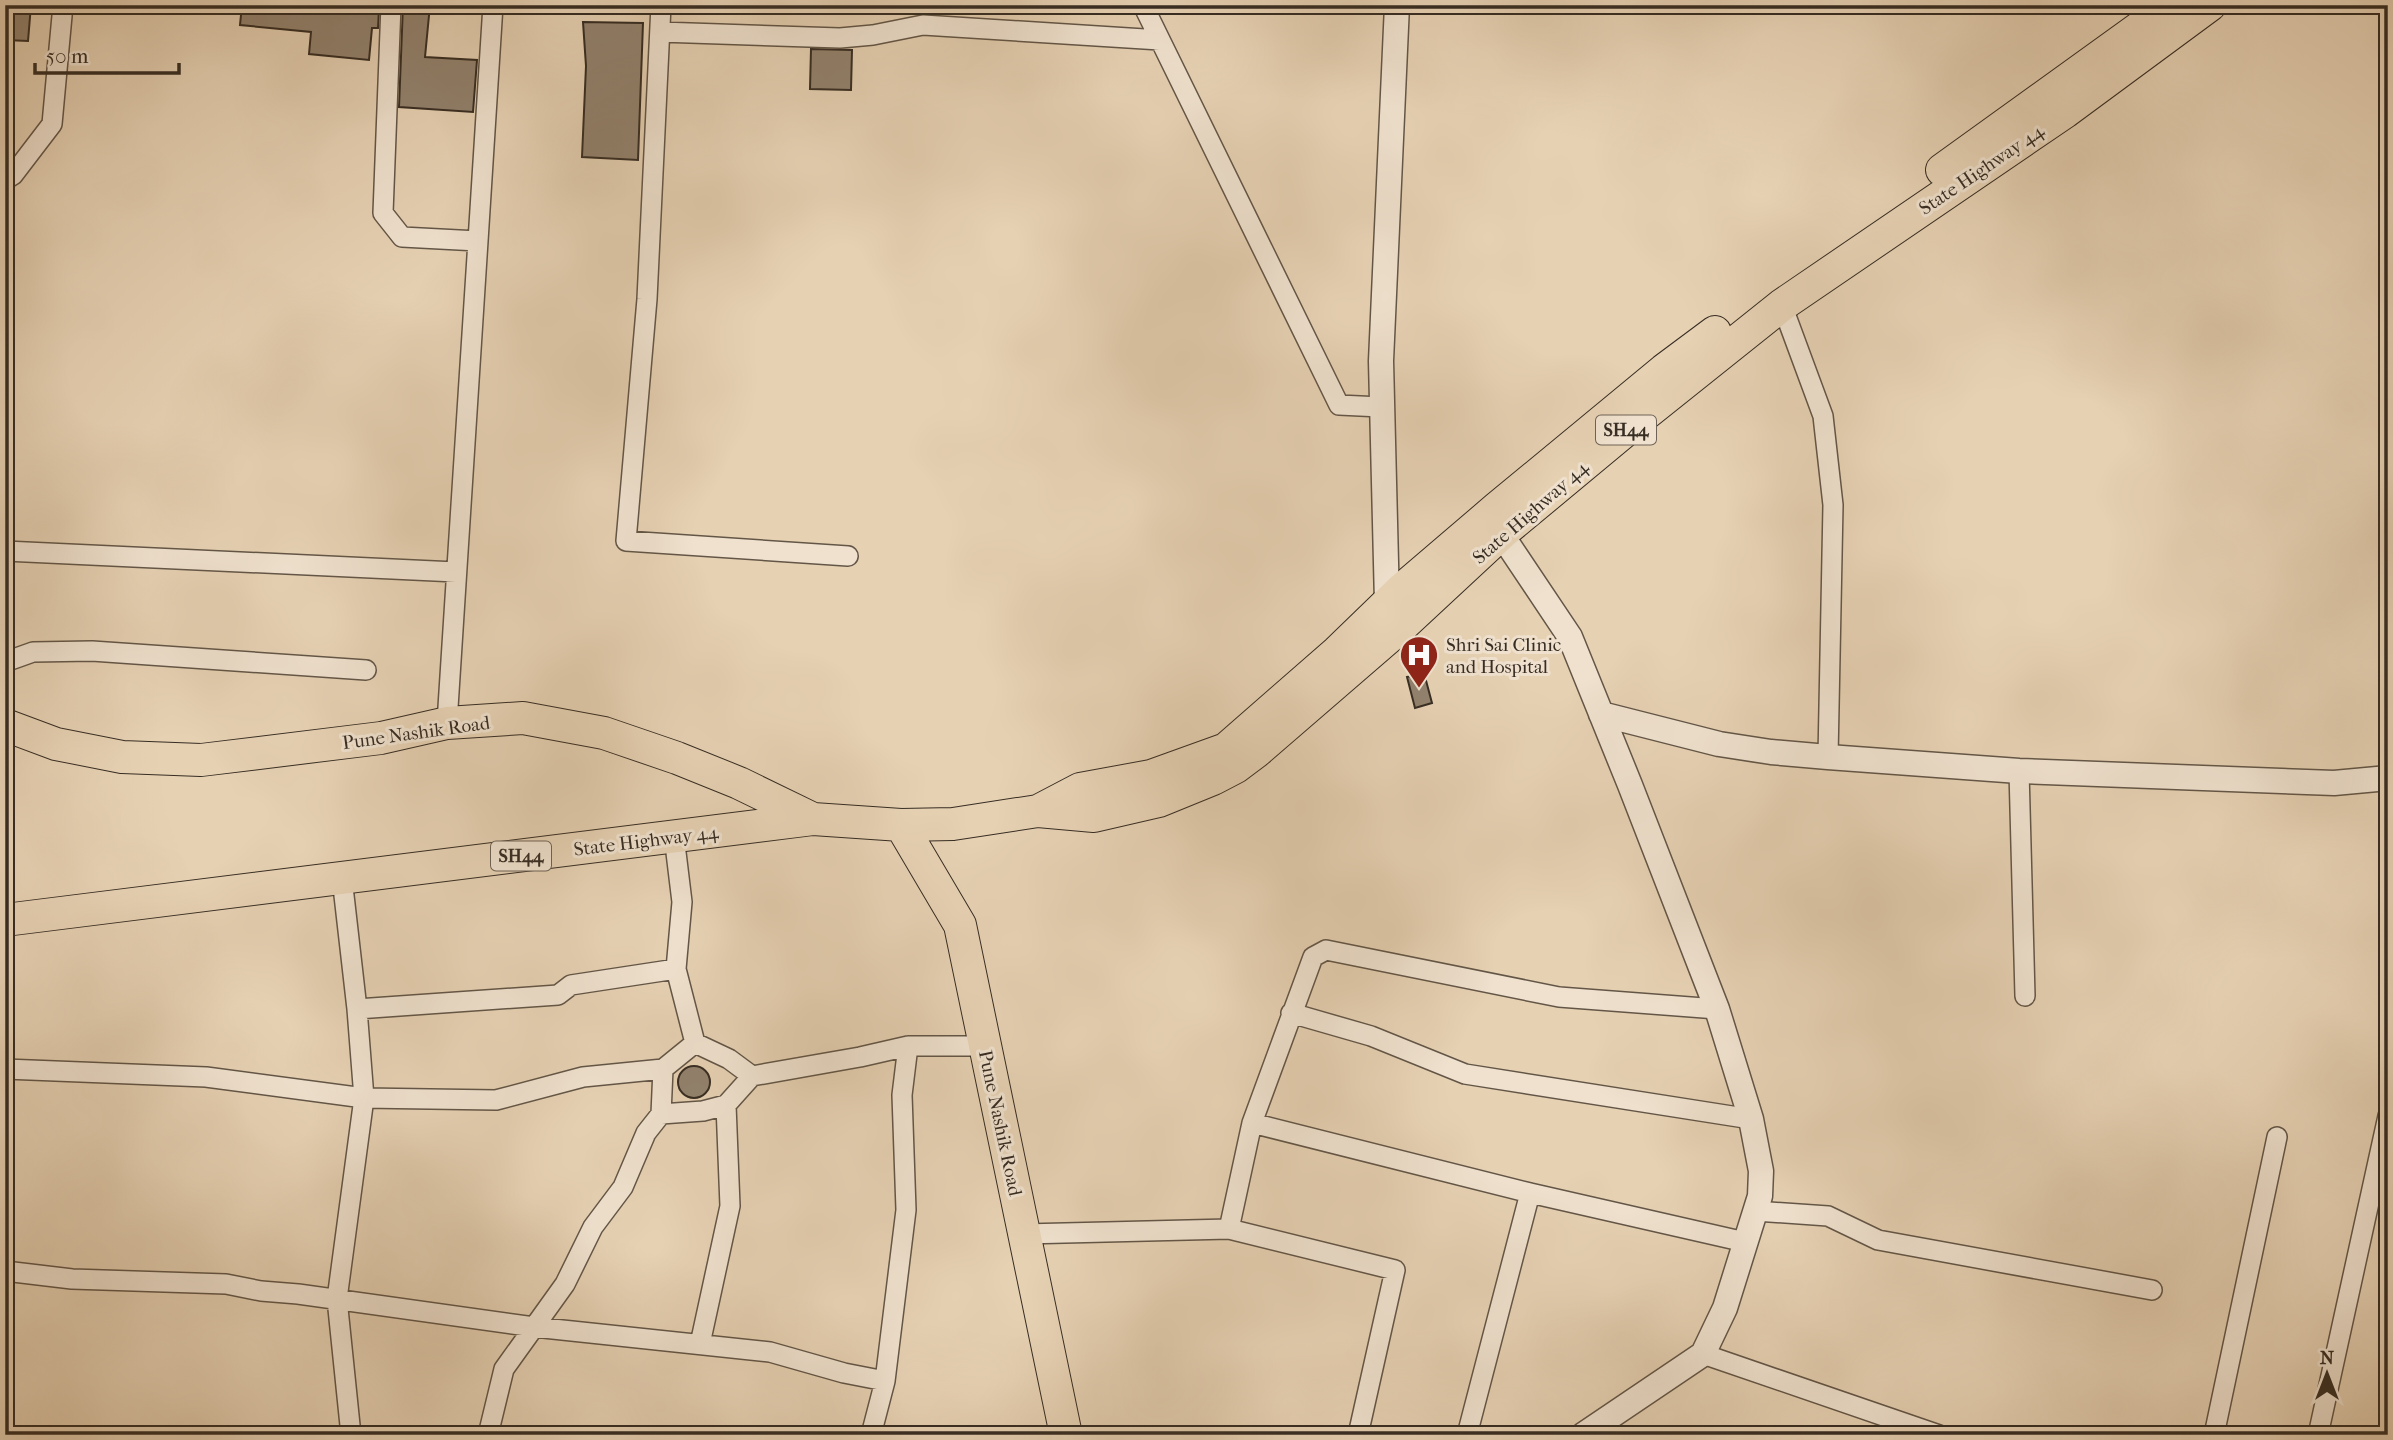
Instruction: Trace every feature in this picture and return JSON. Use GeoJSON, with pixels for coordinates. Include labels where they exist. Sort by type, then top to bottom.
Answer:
{"type":"FeatureCollection","features":[{"type":"Feature","properties":{"kind":"main road","name":"State Highway 44"},"geometry":{"type":"LineString","coordinates":[[2041,114],[2171,5]]}},
{"type":"Feature","properties":{"kind":"main road","name":"State Highway 44"},"geometry":{"type":"LineString","coordinates":[[5,920],[813,819],[901,825],[953,824],[1038,811],[1094,816],[1159,801],[1231,758],[1256,752],[1395,614],[1664,370],[2041,114],[2210,5]]}},
{"type":"Feature","properties":{"kind":"main road","name":"State Highway 44"},"geometry":{"type":"LineString","coordinates":[[1495,525],[1638,420],[1885,222]]}},
{"type":"Feature","properties":{"kind":"main road","name":"Pune Nashik Road"},"geometry":{"type":"LineString","coordinates":[[6,726],[56,744],[122,757],[201,760],[381,738],[447,723],[523,718],[604,733],[740,783],[813,819]]}},
{"type":"Feature","properties":{"kind":"main road","name":"Pune Nashik Road"},"geometry":{"type":"LineString","coordinates":[[901,825],[960,925],[1066,1435]]}},
{"type":"Feature","properties":{"kind":"street"},"geometry":{"type":"LineString","coordinates":[[5,180],[13,174],[52,124],[63,5]]}},
{"type":"Feature","properties":{"kind":"street"},"geometry":{"type":"LineString","coordinates":[[391,5],[383,213],[402,237],[478,241]]}},
{"type":"Feature","properties":{"kind":"street"},"geometry":{"type":"LineString","coordinates":[[447,723],[493,5]]}},
{"type":"Feature","properties":{"kind":"street"},"geometry":{"type":"LineString","coordinates":[[661,5],[648,299],[626,541],[848,556]]}},
{"type":"Feature","properties":{"kind":"street"},"geometry":{"type":"LineString","coordinates":[[1143,5],[1339,405],[1381,407]]}},
{"type":"Feature","properties":{"kind":"street"},"geometry":{"type":"LineString","coordinates":[[1395,614],[1381,407],[1397,5]]}},
{"type":"Feature","properties":{"kind":"street"},"geometry":{"type":"LineString","coordinates":[[660,32],[840,38],[873,35],[923,25],[1160,40]]}},
{"type":"Feature","properties":{"kind":"street"},"geometry":{"type":"LineString","coordinates":[[1782,305],[1823,416],[1833,505],[1828,757]]}},
{"type":"Feature","properties":{"kind":"street"},"geometry":{"type":"LineString","coordinates":[[1495,525],[1570,637],[1717,1009],[1751,1119],[1761,1171],[1760,1196],[1725,1308],[1703,1354],[1583,1435]]}},
{"type":"Feature","properties":{"kind":"street"},"geometry":{"type":"LineString","coordinates":[[5,551],[456,572]]}},
{"type":"Feature","properties":{"kind":"street"},"geometry":{"type":"LineString","coordinates":[[5,662],[33,652],[92,651],[366,670]]}},
{"type":"Feature","properties":{"kind":"street"},"geometry":{"type":"LineString","coordinates":[[1601,713],[1719,744],[1828,757],[2018,772],[2334,783],[2388,778]]}},
{"type":"Feature","properties":{"kind":"street"},"geometry":{"type":"LineString","coordinates":[[2018,772],[2025,996]]}},
{"type":"Feature","properties":{"kind":"street"},"geometry":{"type":"LineString","coordinates":[[674,836],[682,902],[676,969],[695,1043]]}},
{"type":"Feature","properties":{"kind":"street"},"geometry":{"type":"LineString","coordinates":[[342,878],[364,1098],[337,1299],[351,1435]]}},
{"type":"Feature","properties":{"kind":"street"},"geometry":{"type":"LineString","coordinates":[[1229,1229],[1252,1123],[1313,957],[1326,950],[1559,997],[1717,1009]]}},
{"type":"Feature","properties":{"kind":"street"},"geometry":{"type":"LineString","coordinates":[[357,1009],[558,995],[571,985],[676,969]]}},
{"type":"Feature","properties":{"kind":"street"},"geometry":{"type":"LineString","coordinates":[[1291,1013],[1371,1036],[1465,1074],[1751,1119]]}},
{"type":"Feature","properties":{"kind":"street"},"geometry":{"type":"LineString","coordinates":[[5,1069],[206,1077],[364,1098],[496,1100],[583,1077],[663,1069],[695,1043]]}},
{"type":"Feature","properties":{"kind":"street"},"geometry":{"type":"LineString","coordinates":[[695,1043],[729,1059],[752,1076]]}},
{"type":"Feature","properties":{"kind":"street"},"geometry":{"type":"LineString","coordinates":[[871,1435],[885,1381],[906,1210],[902,1095],[908,1046]]}},
{"type":"Feature","properties":{"kind":"street"},"geometry":{"type":"LineString","coordinates":[[661,1114],[703,1111],[726,1105],[752,1076],[908,1046],[985,1046]]}},
{"type":"Feature","properties":{"kind":"street"},"geometry":{"type":"LineString","coordinates":[[488,1435],[504,1369],[565,1284],[593,1227],[623,1187],[646,1133],[661,1114],[663,1069]]}},
{"type":"Feature","properties":{"kind":"street"},"geometry":{"type":"LineString","coordinates":[[700,1344],[730,1206],[726,1105]]}},
{"type":"Feature","properties":{"kind":"street"},"geometry":{"type":"LineString","coordinates":[[2318,1435],[2388,1116]]}},
{"type":"Feature","properties":{"kind":"street"},"geometry":{"type":"LineString","coordinates":[[1252,1123],[1530,1193],[1745,1242]]}},
{"type":"Feature","properties":{"kind":"street"},"geometry":{"type":"LineString","coordinates":[[2214,1435],[2277,1137]]}},
{"type":"Feature","properties":{"kind":"street"},"geometry":{"type":"LineString","coordinates":[[1467,1435],[1530,1193]]}},
{"type":"Feature","properties":{"kind":"street"},"geometry":{"type":"LineString","coordinates":[[1755,1210],[1828,1216],[1878,1240],[2152,1290]]}},
{"type":"Feature","properties":{"kind":"street"},"geometry":{"type":"LineString","coordinates":[[1024,1234],[1229,1229],[1395,1270],[1358,1435]]}},
{"type":"Feature","properties":{"kind":"street"},"geometry":{"type":"LineString","coordinates":[[5,1271],[72,1279],[226,1284],[534,1327],[770,1352],[844,1373],[885,1381]]}},
{"type":"Feature","properties":{"kind":"street"},"geometry":{"type":"LineString","coordinates":[[1703,1354],[1939,1435]]}},
{"type":"Feature","properties":{"kind":"building"},"geometry":{"type":"Polygon","coordinates":[[[5,5],[31,5],[28,41],[5,40],[5,5]]]}},
{"type":"Feature","properties":{"kind":"building"},"geometry":{"type":"Polygon","coordinates":[[[242,5],[331,5],[379,9],[378,28],[372,28],[369,60],[309,54],[311,32],[240,25],[242,5]]]}},
{"type":"Feature","properties":{"kind":"building"},"geometry":{"type":"Polygon","coordinates":[[[403,5],[430,5],[425,57],[477,60],[473,112],[399,107],[403,5]]]}},
{"type":"Feature","properties":{"kind":"building"},"geometry":{"type":"Polygon","coordinates":[[[583,22],[643,23],[638,160],[582,157],[586,66],[583,22]]]}},
{"type":"Feature","properties":{"kind":"building"},"geometry":{"type":"Polygon","coordinates":[[[811,49],[852,50],[851,90],[810,89],[811,49]]]}},
{"type":"Feature","properties":{"kind":"building"},"geometry":{"type":"Polygon","coordinates":[[[1424,673],[1432,703],[1415,708],[1407,677],[1424,673]]]}},
{"type":"Feature","properties":{"kind":"building"},"geometry":{"type":"Polygon","coordinates":[[[694,1066],[706,1070],[710,1082],[706,1094],[694,1098],[682,1094],[678,1082],[682,1070],[694,1066]]]}},
{"type":"Feature","properties":{"kind":"place","name":"Shri Sai Clinic and Hospital"},"geometry":{"type":"Point","coordinates":[1419,689]}}]}
